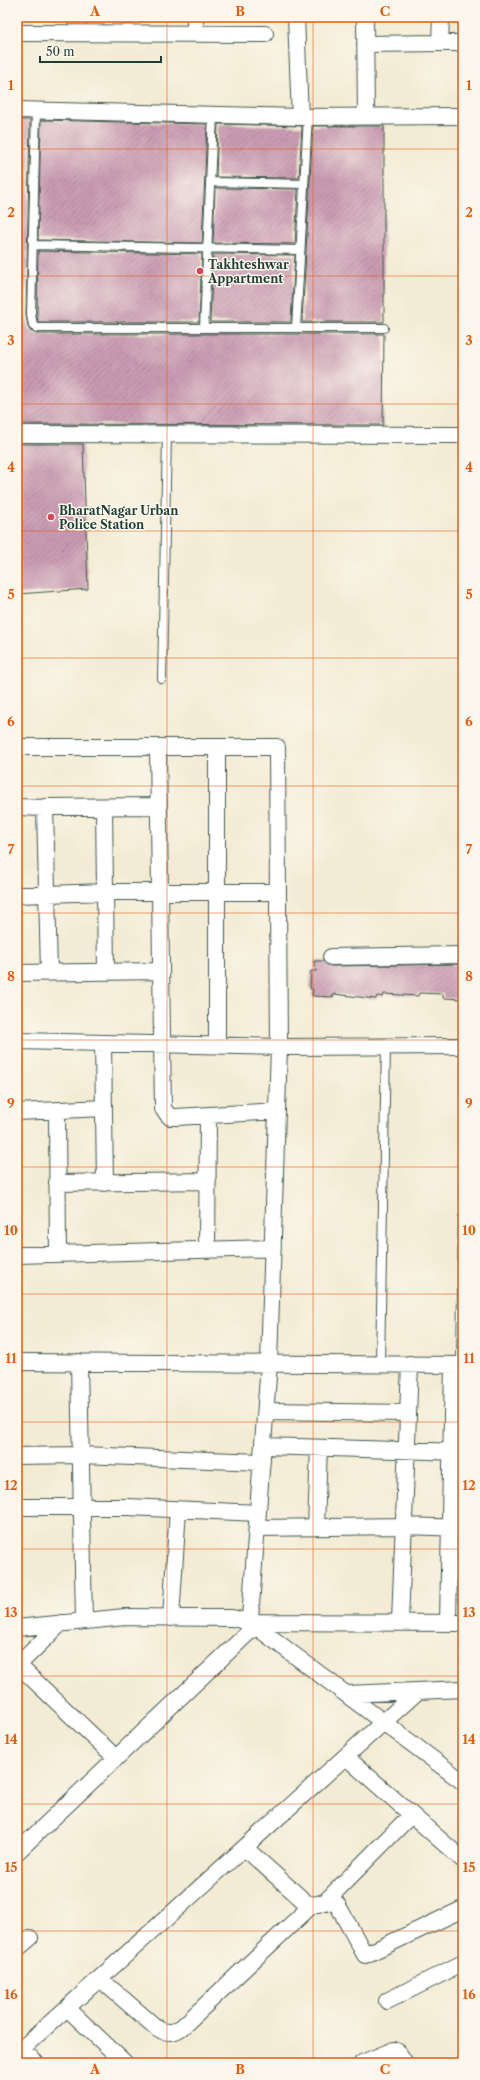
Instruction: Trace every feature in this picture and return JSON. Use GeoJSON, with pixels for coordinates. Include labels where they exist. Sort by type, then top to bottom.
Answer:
{"type":"FeatureCollection","features":[{"type":"Feature","properties":{"kind":"street"},"geometry":{"type":"LineString","coordinates":[[195,17],[195,34]]}},
{"type":"Feature","properties":{"kind":"street"},"geometry":{"type":"LineString","coordinates":[[296,17],[304,116]]}},
{"type":"Feature","properties":{"kind":"street"},"geometry":{"type":"LineString","coordinates":[[365,17],[366,116]]}},
{"type":"Feature","properties":{"kind":"street"},"geometry":{"type":"LineString","coordinates":[[440,43],[441,17]]}},
{"type":"Feature","properties":{"kind":"street"},"geometry":{"type":"LineString","coordinates":[[17,33],[265,34]]}},
{"type":"Feature","properties":{"kind":"street"},"geometry":{"type":"LineString","coordinates":[[365,44],[463,43]]}},
{"type":"Feature","properties":{"kind":"street"},"geometry":{"type":"LineString","coordinates":[[17,110],[213,115],[463,116]]}},
{"type":"Feature","properties":{"kind":"street"},"geometry":{"type":"LineString","coordinates":[[17,434],[463,435]]}},
{"type":"Feature","properties":{"kind":"street"},"geometry":{"type":"LineString","coordinates":[[17,747],[277,747],[279,1047],[269,1363],[249,1632],[17,1852]]}},
{"type":"Feature","properties":{"kind":"street"},"geometry":{"type":"LineString","coordinates":[[158,747],[163,1109],[170,1117],[277,1111]]}},
{"type":"Feature","properties":{"kind":"street"},"geometry":{"type":"LineString","coordinates":[[217,747],[217,1045]]}},
{"type":"Feature","properties":{"kind":"street"},"geometry":{"type":"LineString","coordinates":[[104,806],[106,972]]}},
{"type":"Feature","properties":{"kind":"street"},"geometry":{"type":"LineString","coordinates":[[17,807],[159,806]]}},
{"type":"Feature","properties":{"kind":"street"},"geometry":{"type":"LineString","coordinates":[[45,808],[49,973]]}},
{"type":"Feature","properties":{"kind":"street"},"geometry":{"type":"LineString","coordinates":[[17,894],[105,892],[278,892]]}},
{"type":"Feature","properties":{"kind":"street"},"geometry":{"type":"LineString","coordinates":[[331,957],[463,955]]}},
{"type":"Feature","properties":{"kind":"street"},"geometry":{"type":"LineString","coordinates":[[17,973],[161,972]]}},
{"type":"Feature","properties":{"kind":"street"},"geometry":{"type":"LineString","coordinates":[[17,1041],[279,1047],[463,1046]]}},
{"type":"Feature","properties":{"kind":"street"},"geometry":{"type":"LineString","coordinates":[[103,1043],[105,1183]]}},
{"type":"Feature","properties":{"kind":"street"},"geometry":{"type":"LineString","coordinates":[[17,1112],[57,1112],[104,1108]]}},
{"type":"Feature","properties":{"kind":"street"},"geometry":{"type":"LineString","coordinates":[[57,1112],[58,1254]]}},
{"type":"Feature","properties":{"kind":"street"},"geometry":{"type":"LineString","coordinates":[[207,1250],[208,1115]]}},
{"type":"Feature","properties":{"kind":"street"},"geometry":{"type":"LineString","coordinates":[[57,1183],[208,1181]]}},
{"type":"Feature","properties":{"kind":"street"},"geometry":{"type":"LineString","coordinates":[[17,1255],[273,1248]]}},
{"type":"Feature","properties":{"kind":"street"},"geometry":{"type":"LineString","coordinates":[[17,1362],[459,1365],[455,1623],[250,1622],[232,1618],[125,1617],[17,1628]]}},
{"type":"Feature","properties":{"kind":"street"},"geometry":{"type":"LineString","coordinates":[[79,1362],[84,1621]]}},
{"type":"Feature","properties":{"kind":"street"},"geometry":{"type":"LineString","coordinates":[[400,1622],[410,1364]]}},
{"type":"Feature","properties":{"kind":"street"},"geometry":{"type":"LineString","coordinates":[[266,1411],[408,1413]]}},
{"type":"Feature","properties":{"kind":"street"},"geometry":{"type":"LineString","coordinates":[[263,1446],[457,1451]]}},
{"type":"Feature","properties":{"kind":"street"},"geometry":{"type":"LineString","coordinates":[[316,1528],[319,1448]]}},
{"type":"Feature","properties":{"kind":"street"},"geometry":{"type":"LineString","coordinates":[[17,1456],[81,1455],[262,1462]]}},
{"type":"Feature","properties":{"kind":"street"},"geometry":{"type":"LineString","coordinates":[[17,1507],[178,1509],[316,1528],[404,1526],[457,1528]]}},
{"type":"Feature","properties":{"kind":"street"},"geometry":{"type":"LineString","coordinates":[[171,1618],[178,1509]]}},
{"type":"Feature","properties":{"kind":"street"},"geometry":{"type":"LineString","coordinates":[[250,1622],[463,1782]]}},
{"type":"Feature","properties":{"kind":"street"},"geometry":{"type":"LineString","coordinates":[[61,1623],[18,1665],[116,1758]]}},
{"type":"Feature","properties":{"kind":"street"},"geometry":{"type":"LineString","coordinates":[[347,1694],[418,1691],[461,1692]]}},
{"type":"Feature","properties":{"kind":"street"},"geometry":{"type":"LineString","coordinates":[[36,2063],[19,2051],[418,1691]]}},
{"type":"Feature","properties":{"kind":"street"},"geometry":{"type":"LineString","coordinates":[[346,1757],[463,1860]]}},
{"type":"Feature","properties":{"kind":"street"},"geometry":{"type":"LineString","coordinates":[[100,1979],[159,2030],[167,2033],[175,2032],[182,2028],[412,1815]]}},
{"type":"Feature","properties":{"kind":"street"},"geometry":{"type":"LineString","coordinates":[[245,1848],[305,1902],[337,1904],[365,1955],[463,1909]]}},
{"type":"Feature","properties":{"kind":"street"},"geometry":{"type":"LineString","coordinates":[[17,1949],[30,1938]]}},
{"type":"Feature","properties":{"kind":"street"},"geometry":{"type":"LineString","coordinates":[[387,2001],[463,1963]]}},
{"type":"Feature","properties":{"kind":"street"},"geometry":{"type":"LineString","coordinates":[[67,2008],[124,2063]]}},
{"type":"Feature","properties":{"kind":"street"},"geometry":{"type":"LineString","coordinates":[[362,2063],[394,2050],[398,2052],[405,2063]]}},
{"type":"Feature","properties":{"kind":"lane"},"geometry":{"type":"LineString","coordinates":[[36,111],[31,322],[37,328],[384,328]]}},
{"type":"Feature","properties":{"kind":"lane"},"geometry":{"type":"LineString","coordinates":[[204,328],[213,115]]}},
{"type":"Feature","properties":{"kind":"lane"},"geometry":{"type":"LineString","coordinates":[[296,328],[304,184],[304,116]]}},
{"type":"Feature","properties":{"kind":"lane"},"geometry":{"type":"LineString","coordinates":[[211,182],[304,184]]}},
{"type":"Feature","properties":{"kind":"lane"},"geometry":{"type":"LineString","coordinates":[[33,245],[300,250]]}},
{"type":"Feature","properties":{"kind":"lane"},"geometry":{"type":"LineString","coordinates":[[162,680],[167,434]]}},
{"type":"Feature","properties":{"kind":"lane"},"geometry":{"type":"LineString","coordinates":[[380,1364],[386,1046]]}},
{"type":"Feature","properties":{"kind":"lane"},"geometry":{"type":"LineString","coordinates":[[459,1365],[463,1217]]}},
{"type":"Feature","properties":{"kind":"building"},"geometry":{"type":"Polygon","coordinates":[[[17,120],[30,120],[26,314],[30,331],[37,334],[384,334],[383,425],[17,424],[17,120]]]}},
{"type":"Feature","properties":{"kind":"building"},"geometry":{"type":"Polygon","coordinates":[[[41,120],[207,124],[202,243],[38,240],[41,120]]]}},
{"type":"Feature","properties":{"kind":"building"},"geometry":{"type":"Polygon","coordinates":[[[218,124],[302,126],[299,178],[216,177],[218,124]]]}},
{"type":"Feature","properties":{"kind":"building"},"geometry":{"type":"Polygon","coordinates":[[[313,126],[384,126],[384,322],[302,322],[313,126]]]}},
{"type":"Feature","properties":{"kind":"building"},"geometry":{"type":"Polygon","coordinates":[[[215,188],[298,189],[295,244],[213,243],[215,188]]]}},
{"type":"Feature","properties":{"kind":"building"},"geometry":{"type":"Polygon","coordinates":[[[38,251],[202,254],[199,322],[38,322],[38,251]]]}},
{"type":"Feature","properties":{"kind":"building"},"geometry":{"type":"Polygon","coordinates":[[[213,254],[295,255],[291,322],[210,322],[213,254]]]}},
{"type":"Feature","properties":{"kind":"building","name":"BharatNagar Urban Police Station"},"geometry":{"type":"Polygon","coordinates":[[[17,444],[83,444],[88,589],[17,594],[17,444]]]}},
{"type":"Feature","properties":{"kind":"building"},"geometry":{"type":"Polygon","coordinates":[[[314,961],[323,961],[331,966],[463,964],[463,999],[443,998],[443,994],[419,993],[418,996],[384,994],[383,997],[377,996],[376,999],[334,994],[333,997],[312,996],[313,989],[310,989],[311,971],[316,971],[314,961]]]}},
{"type":"Feature","properties":{"kind":"place","name":"Takhteshwar Appartment"},"geometry":{"type":"Point","coordinates":[200,271]}},
{"type":"Feature","properties":{"kind":"place","name":"BharatNagar Urban Police Station"},"geometry":{"type":"Point","coordinates":[51,517]}}]}
